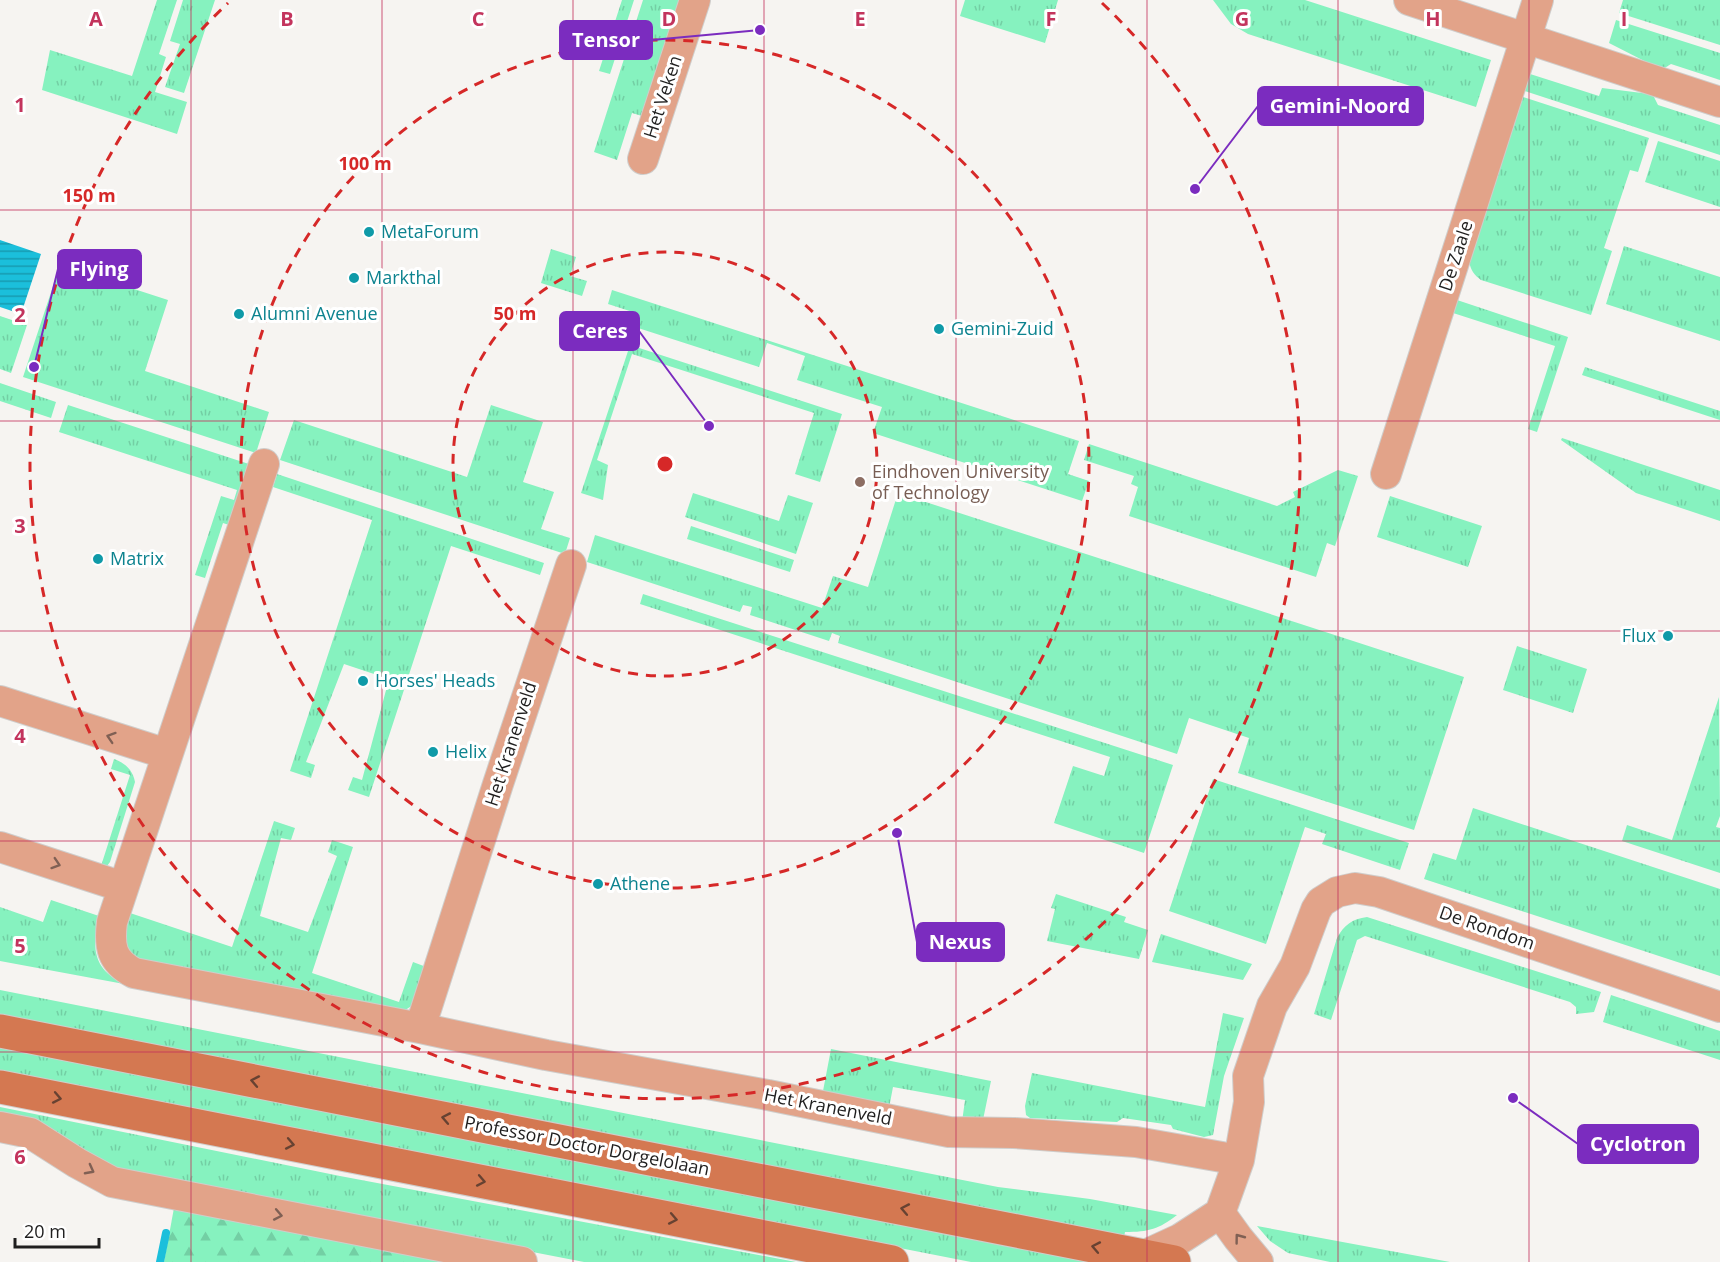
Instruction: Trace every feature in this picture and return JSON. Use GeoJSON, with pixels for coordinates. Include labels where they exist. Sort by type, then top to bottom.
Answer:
{"type":"FeatureCollection","features":[{"type":"Feature","properties":{"kind":"main road","name":"Professor Doctor Dorgelolaan"},"geometry":{"type":"LineString","coordinates":[[0,1031],[1159,1259]]}},
{"type":"Feature","properties":{"kind":"main road"},"geometry":{"type":"LineString","coordinates":[[0,1087],[892,1262]]}},
{"type":"Feature","properties":{"kind":"street","name":"Het Veken"},"geometry":{"type":"LineString","coordinates":[[643,159],[695,0]]}},
{"type":"Feature","properties":{"kind":"street"},"geometry":{"type":"LineString","coordinates":[[1409,0],[1720,102]]}},
{"type":"Feature","properties":{"kind":"street","name":"De Zaale"},"geometry":{"type":"LineString","coordinates":[[1386,474],[1538,0]]}},
{"type":"Feature","properties":{"kind":"street","name":"Het Kranenveld"},"geometry":{"type":"LineString","coordinates":[[264,464],[112,922],[111,939],[118,962],[134,972],[546,1055],[768,1095],[949,1132],[1014,1133],[1136,1142],[1239,1160]]}},
{"type":"Feature","properties":{"kind":"street","name":"Het Kranenveld"},"geometry":{"type":"LineString","coordinates":[[420,1028],[571,564]]}},
{"type":"Feature","properties":{"kind":"street"},"geometry":{"type":"LineString","coordinates":[[0,701],[167,754]]}},
{"type":"Feature","properties":{"kind":"street"},"geometry":{"type":"LineString","coordinates":[[0,847],[123,887]]}},
{"type":"Feature","properties":{"kind":"street","name":"De Rondom"},"geometry":{"type":"LineString","coordinates":[[1220,1213],[1239,1160],[1249,1102],[1264,1083],[1270,1069],[1290,1005],[1295,966],[1316,910],[1321,902],[1336,892],[1355,888],[1379,892],[1720,1007]]}},
{"type":"Feature","properties":{"kind":"street"},"geometry":{"type":"LineString","coordinates":[[0,1127],[30,1133],[112,1182],[522,1262]]}},
{"type":"Feature","properties":{"kind":"street"},"geometry":{"type":"LineString","coordinates":[[1159,1259],[1180,1239],[1220,1213],[1258,1262]]}},
{"type":"Feature","properties":{"kind":"green space"},"geometry":{"type":"Polygon","coordinates":[[[157,0],[177,0],[159,54],[166,57],[155,92],[187,102],[177,134],[42,90],[50,50],[132,76],[157,0]]]}},
{"type":"Feature","properties":{"kind":"green space"},"geometry":{"type":"Polygon","coordinates":[[[183,0],[215,0],[184,93],[165,87],[180,44],[170,41],[183,0]]]}},
{"type":"Feature","properties":{"kind":"green space"},"geometry":{"type":"Polygon","coordinates":[[[622,0],[634,0],[610,74],[599,71],[622,0]]]}},
{"type":"Feature","properties":{"kind":"green space"},"geometry":{"type":"Polygon","coordinates":[[[643,0],[679,0],[642,116],[632,113],[617,160],[594,152],[643,0]]]}},
{"type":"Feature","properties":{"kind":"green space"},"geometry":{"type":"Polygon","coordinates":[[[965,0],[1058,0],[1045,43],[960,16],[965,0]]]}},
{"type":"Feature","properties":{"kind":"green space"},"geometry":{"type":"Polygon","coordinates":[[[1213,0],[1305,0],[1491,60],[1476,107],[1248,34],[1231,24],[1213,0]]]}},
{"type":"Feature","properties":{"kind":"green space"},"geometry":{"type":"Polygon","coordinates":[[[1623,0],[1720,0],[1720,45],[1619,13],[1623,0]]]}},
{"type":"Feature","properties":{"kind":"green space"},"geometry":{"type":"Polygon","coordinates":[[[1616,20],[1720,53],[1720,80],[1671,64],[1663,69],[1658,68],[1609,43],[1616,20]]]}},
{"type":"Feature","properties":{"kind":"green space"},"geometry":{"type":"Polygon","coordinates":[[[1527,73],[1599,96],[1602,88],[1653,95],[1658,105],[1720,125],[1720,155],[1522,90],[1527,73]]]}},
{"type":"Feature","properties":{"kind":"green space"},"geometry":{"type":"Polygon","coordinates":[[[1520,96],[1649,138],[1638,172],[1630,170],[1604,248],[1612,251],[1591,315],[1481,280],[1472,270],[1469,262],[1520,96]]]}},
{"type":"Feature","properties":{"kind":"green space"},"geometry":{"type":"Polygon","coordinates":[[[1658,141],[1720,161],[1720,207],[1645,182],[1658,141]]]}},
{"type":"Feature","properties":{"kind":"green space"},"geometry":{"type":"Polygon","coordinates":[[[1624,246],[1720,277],[1720,341],[1606,304],[1624,246]]]}},
{"type":"Feature","properties":{"kind":"green space"},"geometry":{"type":"Polygon","coordinates":[[[551,249],[576,257],[570,276],[587,281],[582,296],[541,283],[551,249]]]}},
{"type":"Feature","properties":{"kind":"green space"},"geometry":{"type":"Polygon","coordinates":[[[60,265],[168,300],[145,371],[269,412],[256,453],[23,377],[60,265]]]}},
{"type":"Feature","properties":{"kind":"green space"},"geometry":{"type":"Polygon","coordinates":[[[612,290],[1079,441],[1068,474],[1089,481],[1082,501],[873,433],[882,407],[797,380],[805,356],[767,343],[759,367],[635,327],[639,314],[608,304],[612,290]]]}},
{"type":"Feature","properties":{"kind":"green space"},"geometry":{"type":"Polygon","coordinates":[[[1454,299],[1568,337],[1537,432],[1528,429],[1555,346],[1450,312],[1454,299]]]}},
{"type":"Feature","properties":{"kind":"green space"},"geometry":{"type":"Polygon","coordinates":[[[0,316],[27,325],[11,373],[0,369],[0,316]]]}},
{"type":"Feature","properties":{"kind":"green space"},"geometry":{"type":"Polygon","coordinates":[[[630,345],[842,414],[820,482],[795,474],[814,413],[632,354],[597,460],[608,465],[603,500],[581,493],[630,345]]]}},
{"type":"Feature","properties":{"kind":"green space"},"geometry":{"type":"Polygon","coordinates":[[[1585,367],[1720,411],[1720,420],[1582,375],[1585,367]]]}},
{"type":"Feature","properties":{"kind":"green space"},"geometry":{"type":"Polygon","coordinates":[[[0,383],[56,402],[51,418],[0,401],[0,383]]]}},
{"type":"Feature","properties":{"kind":"green space"},"geometry":{"type":"Polygon","coordinates":[[[68,405],[252,465],[232,526],[223,523],[205,578],[195,575],[221,496],[234,500],[237,490],[59,432],[68,405]]]}},
{"type":"Feature","properties":{"kind":"green space"},"geometry":{"type":"Polygon","coordinates":[[[491,405],[543,422],[523,482],[554,492],[541,529],[570,538],[565,554],[280,460],[294,420],[467,477],[491,405]]]}},
{"type":"Feature","properties":{"kind":"green space"},"geometry":{"type":"Polygon","coordinates":[[[1562,438],[1720,490],[1720,521],[1636,493],[1561,440],[1562,438]]]}},
{"type":"Feature","properties":{"kind":"green space"},"geometry":{"type":"Polygon","coordinates":[[[1089,444],[1277,506],[1295,497],[1293,492],[1338,470],[1358,476],[1335,546],[1327,543],[1316,577],[1129,516],[1138,487],[1131,484],[1134,476],[1084,460],[1089,444]]]}},
{"type":"Feature","properties":{"kind":"green space"},"geometry":{"type":"Polygon","coordinates":[[[277,474],[544,563],[540,575],[451,546],[369,797],[348,790],[353,777],[362,780],[389,679],[344,664],[306,762],[315,765],[311,778],[290,771],[372,520],[273,487],[277,474]]]}},
{"type":"Feature","properties":{"kind":"green space"},"geometry":{"type":"Polygon","coordinates":[[[693,493],[779,521],[788,495],[813,503],[796,554],[685,517],[693,493]]]}},
{"type":"Feature","properties":{"kind":"green space"},"geometry":{"type":"Polygon","coordinates":[[[898,493],[1464,677],[1414,830],[1238,773],[1249,738],[1189,718],[1177,754],[838,643],[840,636],[832,633],[829,641],[750,615],[752,607],[743,605],[740,612],[587,562],[595,535],[822,608],[833,576],[868,587],[898,493]]]}},
{"type":"Feature","properties":{"kind":"green space"},"geometry":{"type":"Polygon","coordinates":[[[1390,496],[1482,526],[1468,567],[1377,537],[1390,496]]]}},
{"type":"Feature","properties":{"kind":"green space"},"geometry":{"type":"Polygon","coordinates":[[[691,526],[794,560],[790,572],[687,539],[691,526]]]}},
{"type":"Feature","properties":{"kind":"green space"},"geometry":{"type":"Polygon","coordinates":[[[643,594],[1173,765],[1144,853],[1054,823],[1073,766],[1104,776],[1110,757],[640,604],[643,594]]]}},
{"type":"Feature","properties":{"kind":"green space"},"geometry":{"type":"Polygon","coordinates":[[[1517,646],[1587,669],[1573,713],[1503,690],[1517,646]]]}},
{"type":"Feature","properties":{"kind":"green space"},"geometry":{"type":"Polygon","coordinates":[[[1719,697],[1720,816],[1716,827],[1720,828],[1720,873],[1622,841],[1627,825],[1672,840],[1719,697]]]}},
{"type":"Feature","properties":{"kind":"green space"},"geometry":{"type":"Polygon","coordinates":[[[114,759],[128,768],[135,782],[110,862],[107,866],[101,866],[130,775],[111,769],[114,759]]]}},
{"type":"Feature","properties":{"kind":"green space"},"geometry":{"type":"Polygon","coordinates":[[[1213,779],[1409,843],[1400,870],[1322,844],[1326,834],[1305,827],[1266,944],[1169,911],[1213,779]]]}},
{"type":"Feature","properties":{"kind":"green space"},"geometry":{"type":"Polygon","coordinates":[[[1473,808],[1720,889],[1720,976],[1424,879],[1433,853],[1456,860],[1473,808]]]}},
{"type":"Feature","properties":{"kind":"green space"},"geometry":{"type":"Polygon","coordinates":[[[274,821],[295,828],[291,840],[281,838],[260,916],[308,932],[337,856],[328,852],[332,840],[353,847],[312,973],[399,1002],[413,962],[429,968],[420,994],[408,1009],[402,1011],[138,960],[129,950],[126,938],[130,913],[232,947],[274,821]]]}},
{"type":"Feature","properties":{"kind":"green space"},"geometry":{"type":"Polygon","coordinates":[[[1056,894],[1126,917],[1124,922],[1148,930],[1139,959],[1047,941],[1055,909],[1051,908],[1056,894]]]}},
{"type":"Feature","properties":{"kind":"green space"},"geometry":{"type":"Polygon","coordinates":[[[51,900],[99,916],[95,938],[97,956],[106,971],[124,984],[0,961],[0,907],[43,922],[51,900]]]}},
{"type":"Feature","properties":{"kind":"green space"},"geometry":{"type":"Polygon","coordinates":[[[1367,917],[1601,992],[1594,1012],[1576,1014],[1576,1007],[1570,1002],[1365,936],[1357,940],[1331,1020],[1314,1014],[1337,938],[1349,923],[1367,917]]]}},
{"type":"Feature","properties":{"kind":"green space"},"geometry":{"type":"Polygon","coordinates":[[[1161,934],[1252,964],[1243,980],[1152,962],[1161,934]]]}},
{"type":"Feature","properties":{"kind":"green space"},"geometry":{"type":"Polygon","coordinates":[[[0,990],[998,1187],[1090,1199],[1177,1215],[1153,1229],[1125,1232],[1124,1237],[0,1015],[0,990]]]}},
{"type":"Feature","properties":{"kind":"green space"},"geometry":{"type":"Polygon","coordinates":[[[1611,995],[1720,1031],[1720,1060],[1603,1022],[1611,995]]]}},
{"type":"Feature","properties":{"kind":"green space"},"geometry":{"type":"Polygon","coordinates":[[[1223,1013],[1244,1018],[1224,1076],[1213,1135],[1204,1137],[1173,1129],[1171,1125],[1123,1118],[1117,1122],[1030,1118],[1026,1115],[1025,1106],[1032,1073],[1205,1107],[1223,1013]]]}},
{"type":"Feature","properties":{"kind":"green space"},"geometry":{"type":"Polygon","coordinates":[[[0,1046],[1100,1262],[971,1262],[0,1071],[0,1046]]]}},
{"type":"Feature","properties":{"kind":"green space"},"geometry":{"type":"Polygon","coordinates":[[[831,1049],[991,1081],[983,1118],[962,1122],[965,1100],[893,1087],[889,1108],[823,1091],[831,1049]]]}},
{"type":"Feature","properties":{"kind":"green space"},"geometry":{"type":"Polygon","coordinates":[[[0,1107],[340,1176],[796,1262],[584,1262],[130,1174],[0,1115],[0,1107]]]}},
{"type":"Feature","properties":{"kind":"green space"},"geometry":{"type":"Polygon","coordinates":[[[174,1208],[454,1262],[164,1262],[174,1208]]]}},
{"type":"Feature","properties":{"kind":"green space"},"geometry":{"type":"Polygon","coordinates":[[[1257,1226],[1450,1262],[1330,1262],[1288,1253],[1270,1241],[1257,1226]]]}},
{"type":"Feature","properties":{"kind":"water"},"geometry":{"type":"Polygon","coordinates":[[[0,240],[41,254],[21,314],[0,307],[0,240]]]}},
{"type":"Feature","properties":{"kind":"waterway"},"geometry":{"type":"LineString","coordinates":[[160,1262],[166,1233]]}},
{"type":"Feature","properties":{"kind":"place","name":"Tensor"},"geometry":{"type":"Point","coordinates":[760,30]}},
{"type":"Feature","properties":{"kind":"place","name":"Gemini-Noord"},"geometry":{"type":"Point","coordinates":[1195,189]}},
{"type":"Feature","properties":{"kind":"place","name":"MetaForum"},"geometry":{"type":"Point","coordinates":[369,232]}},
{"type":"Feature","properties":{"kind":"place","name":"Markthal"},"geometry":{"type":"Point","coordinates":[354,278]}},
{"type":"Feature","properties":{"kind":"place","name":"Alumni Avenue"},"geometry":{"type":"Point","coordinates":[239,314]}},
{"type":"Feature","properties":{"kind":"place","name":"Gemini-Zuid"},"geometry":{"type":"Point","coordinates":[939,329]}},
{"type":"Feature","properties":{"kind":"place","name":"Flying"},"geometry":{"type":"Point","coordinates":[34,367]}},
{"type":"Feature","properties":{"kind":"place","name":"Ceres"},"geometry":{"type":"Point","coordinates":[709,426]}},
{"type":"Feature","properties":{"kind":"place","name":"Eindhoven University of Technology"},"geometry":{"type":"Point","coordinates":[860,482]}},
{"type":"Feature","properties":{"kind":"place","name":"Matrix"},"geometry":{"type":"Point","coordinates":[98,559]}},
{"type":"Feature","properties":{"kind":"place","name":"Flux"},"geometry":{"type":"Point","coordinates":[1668,636]}},
{"type":"Feature","properties":{"kind":"place","name":"Horses' Heads"},"geometry":{"type":"Point","coordinates":[363,681]}},
{"type":"Feature","properties":{"kind":"place","name":"Helix"},"geometry":{"type":"Point","coordinates":[433,752]}},
{"type":"Feature","properties":{"kind":"place","name":"Nexus"},"geometry":{"type":"Point","coordinates":[897,833]}},
{"type":"Feature","properties":{"kind":"place","name":"Athene"},"geometry":{"type":"Point","coordinates":[598,884]}},
{"type":"Feature","properties":{"kind":"place","name":"Cyclotron"},"geometry":{"type":"Point","coordinates":[1513,1098]}}]}
